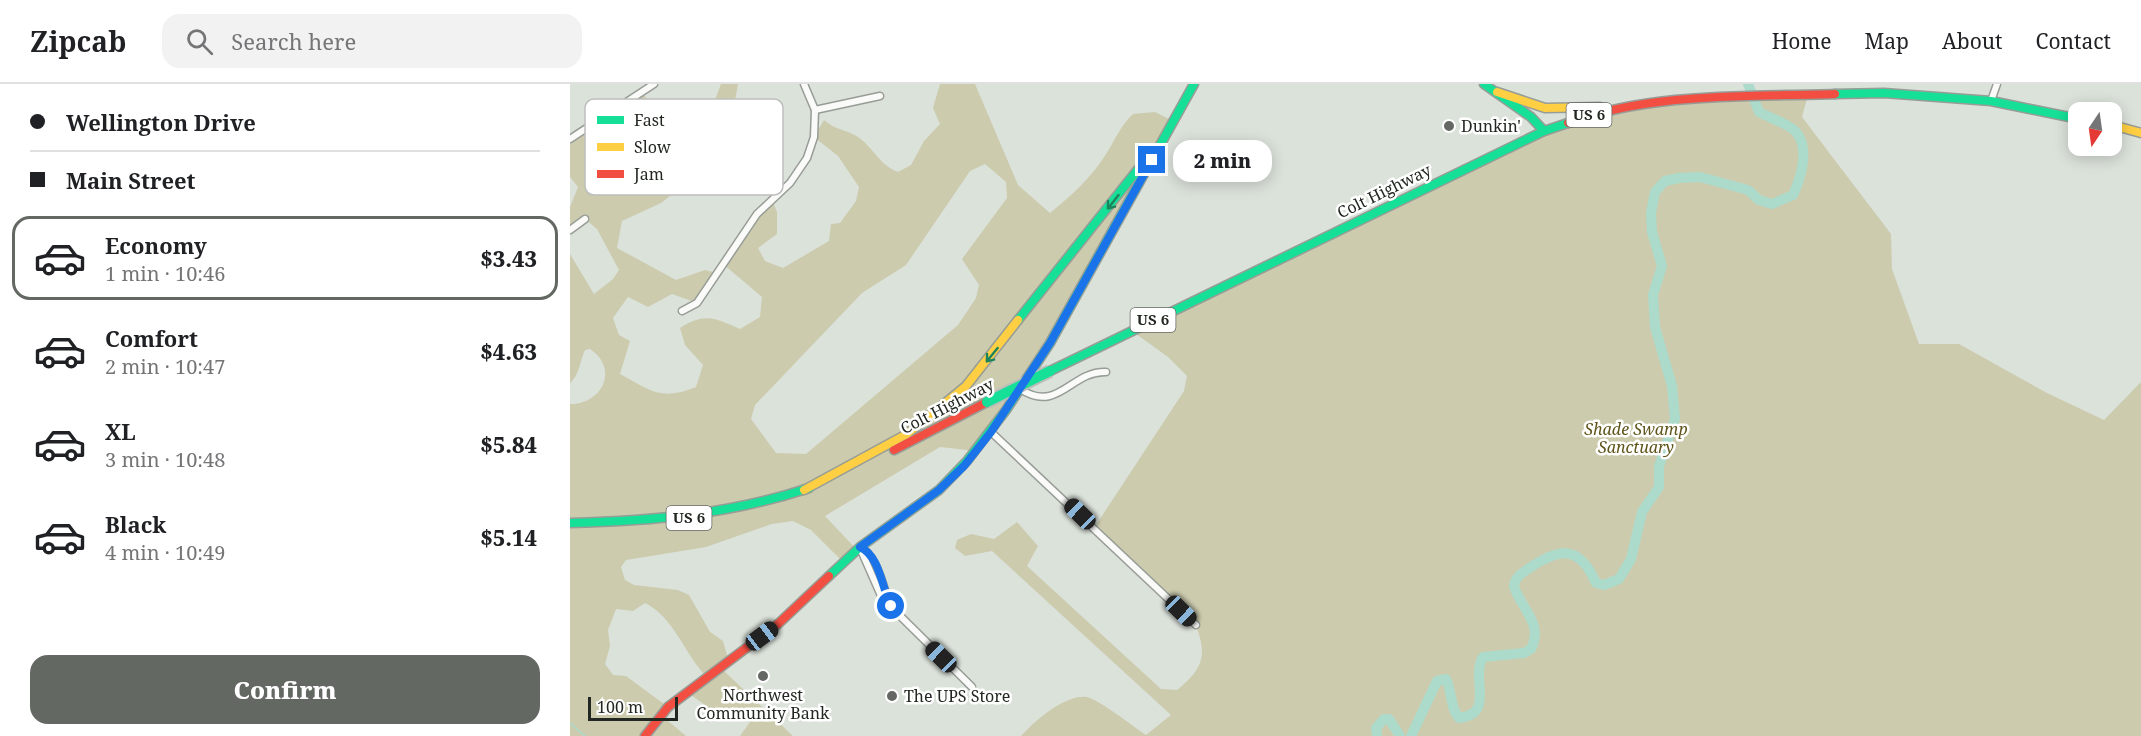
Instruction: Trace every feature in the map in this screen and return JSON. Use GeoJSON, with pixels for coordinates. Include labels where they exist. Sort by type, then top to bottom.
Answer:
{"type":"FeatureCollection","features":[{"type":"Feature","properties":{"kind":"main road"},"geometry":{"type":"LineString","coordinates":[[645,736],[668,707],[778,624],[860,547],[939,490],[964,466],[991,432],[1067,314],[1194,84]]}},
{"type":"Feature","properties":{"kind":"main road"},"geometry":{"type":"LineString","coordinates":[[1484,84],[1531,117],[1544,131]]}},
{"type":"Feature","properties":{"kind":"main road"},"geometry":{"type":"LineString","coordinates":[[1497,92],[1533,106],[1557,109],[1636,104]]}},
{"type":"Feature","properties":{"kind":"main road","name":"US 6"},"geometry":{"type":"LineString","coordinates":[[1544,131],[1586,116],[1636,104],[1768,96],[1884,93],[1990,101],[2068,117]]}},
{"type":"Feature","properties":{"kind":"main road"},"geometry":{"type":"LineString","coordinates":[[804,490],[907,434],[966,386],[1123,190],[1173,121]]}},
{"type":"Feature","properties":{"kind":"main road"},"geometry":{"type":"LineString","coordinates":[[2122,128],[2141,133]]}},
{"type":"Feature","properties":{"kind":"main road","name":"Colt Highway"},"geometry":{"type":"LineString","coordinates":[[570,523],[661,521],[703,516],[765,503],[804,490],[856,469],[1050,371],[1544,131]]}},
{"type":"Feature","properties":{"kind":"street"},"geometry":{"type":"LineString","coordinates":[[631,99],[654,84]]}},
{"type":"Feature","properties":{"kind":"street"},"geometry":{"type":"LineString","coordinates":[[783,190],[807,158],[814,137],[814,110],[804,84]]}},
{"type":"Feature","properties":{"kind":"street"},"geometry":{"type":"LineString","coordinates":[[1990,101],[1997,84]]}},
{"type":"Feature","properties":{"kind":"street"},"geometry":{"type":"LineString","coordinates":[[814,110],[880,96]]}},
{"type":"Feature","properties":{"kind":"street"},"geometry":{"type":"LineString","coordinates":[[570,139],[585,129]]}},
{"type":"Feature","properties":{"kind":"street"},"geometry":{"type":"LineString","coordinates":[[682,311],[696,303],[757,214],[777,195]]}},
{"type":"Feature","properties":{"kind":"street"},"geometry":{"type":"LineString","coordinates":[[570,230],[585,219]]}},
{"type":"Feature","properties":{"kind":"street"},"geometry":{"type":"LineString","coordinates":[[1020,389],[1029,395],[1044,398],[1059,393],[1087,375],[1106,372]]}},
{"type":"Feature","properties":{"kind":"street"},"geometry":{"type":"LineString","coordinates":[[991,432],[1196,626]]}},
{"type":"Feature","properties":{"kind":"street"},"geometry":{"type":"LineString","coordinates":[[860,547],[868,552],[879,573],[889,602],[972,687]]}},
{"type":"Feature","properties":{"kind":"green space"},"geometry":{"type":"Polygon","coordinates":[[[721,84],[738,84],[735,99],[715,99],[721,84]]]}},
{"type":"Feature","properties":{"kind":"green space"},"geometry":{"type":"Polygon","coordinates":[[[940,84],[975,84],[1018,185],[1050,213],[1094,171],[1133,114],[1155,112],[1173,121],[1067,313],[976,451],[940,447],[825,516],[857,550],[843,562],[811,530],[793,521],[772,524],[706,547],[626,560],[621,567],[625,580],[634,585],[678,590],[689,595],[710,632],[723,641],[729,662],[724,671],[793,736],[740,736],[750,722],[731,712],[713,711],[687,692],[707,677],[672,627],[645,603],[633,611],[616,609],[608,630],[610,646],[605,664],[613,675],[626,676],[668,707],[661,715],[686,736],[570,736],[570,404],[591,398],[603,384],[605,375],[604,366],[599,357],[590,349],[585,350],[577,372],[570,383],[570,254],[594,294],[613,279],[619,270],[597,229],[585,219],[570,230],[570,207],[578,187],[570,177],[570,139],[585,129],[585,195],[671,195],[661,203],[622,221],[617,248],[676,280],[705,270],[717,273],[697,303],[672,294],[648,307],[628,297],[613,318],[619,335],[630,341],[620,374],[648,389],[665,394],[696,387],[703,365],[685,345],[680,328],[696,320],[710,318],[740,329],[760,317],[762,297],[723,264],[757,214],[772,200],[777,212],[777,234],[758,248],[765,261],[783,268],[829,241],[831,224],[840,223],[856,201],[859,187],[838,156],[814,137],[824,120],[858,137],[881,161],[898,172],[911,165],[924,141],[940,124],[933,108],[940,84]],[[985,164],[970,171],[906,265],[862,293],[755,405],[751,419],[776,453],[806,454],[958,325],[976,298],[979,285],[962,259],[1007,198],[1006,182],[985,164]]]}},
{"type":"Feature","properties":{"kind":"green space"},"geometry":{"type":"Polygon","coordinates":[[[642,92],[647,99],[631,99],[642,92]]]}},
{"type":"Feature","properties":{"kind":"green space","name":"Shade Swamp Sanctuary"},"geometry":{"type":"Polygon","coordinates":[[[1808,95],[1802,117],[1891,234],[1892,269],[1919,344],[1959,344],[2047,393],[2104,420],[2141,382],[2141,736],[1021,736],[1051,710],[1078,697],[1092,699],[1146,735],[1171,715],[992,551],[965,556],[955,548],[957,540],[971,534],[994,539],[1017,522],[1038,546],[1027,566],[1161,689],[1177,690],[1192,676],[1200,662],[1202,646],[1196,626],[1094,528],[1184,391],[1187,376],[1168,357],[1132,331],[1544,131],[1616,108],[1808,95]]]}},
{"type":"Feature","properties":{"kind":"waterway"},"geometry":{"type":"LineString","coordinates":[[1411,736],[1437,681],[1446,679],[1454,709],[1459,718],[1470,715],[1477,710],[1479,702],[1479,675],[1483,657],[1524,653],[1531,649],[1535,632],[1533,624],[1514,586],[1521,574],[1549,557],[1567,553],[1583,561],[1596,583],[1604,585],[1619,579],[1631,559],[1642,512],[1659,487],[1659,466],[1675,419],[1672,386],[1655,327],[1653,295],[1662,266],[1652,232],[1651,213],[1655,192],[1665,181],[1700,177],[1748,190],[1759,200],[1772,204],[1793,195],[1801,172],[1803,146],[1796,132],[1759,112],[1748,84]]}},
{"type":"Feature","properties":{"kind":"waterway"},"geometry":{"type":"LineString","coordinates":[[1377,736],[1376,728],[1384,719],[1389,719],[1400,736]]}},
{"type":"Feature","properties":{"kind":"waterway"},"geometry":{"type":"LineString","coordinates":[[570,723],[585,736]]}},
{"type":"Feature","properties":{"kind":"traffic: fast"},"geometry":{"type":"LineString","coordinates":[[829,576],[860,547],[939,490],[967,461],[1006,410],[1050,343],[1194,84]]}},
{"type":"Feature","properties":{"kind":"traffic: fast"},"geometry":{"type":"LineString","coordinates":[[1484,84],[1531,117],[1544,131]]}},
{"type":"Feature","properties":{"kind":"traffic: fast"},"geometry":{"type":"LineString","coordinates":[[1835,94],[1884,93],[1991,101],[2068,117]]}},
{"type":"Feature","properties":{"kind":"traffic: fast"},"geometry":{"type":"LineString","coordinates":[[1050,371],[1544,131],[1568,123]]}},
{"type":"Feature","properties":{"kind":"traffic: fast"},"geometry":{"type":"LineString","coordinates":[[1018,320],[1147,158]]}},
{"type":"Feature","properties":{"kind":"traffic: fast"},"geometry":{"type":"LineString","coordinates":[[987,402],[1050,371]]}},
{"type":"Feature","properties":{"kind":"traffic: fast"},"geometry":{"type":"LineString","coordinates":[[570,523],[661,518],[721,510],[809,488]]}},
{"type":"Feature","properties":{"kind":"traffic: slow"},"geometry":{"type":"LineString","coordinates":[[1497,92],[1545,108],[1600,107]]}},
{"type":"Feature","properties":{"kind":"traffic: slow"},"geometry":{"type":"LineString","coordinates":[[2122,128],[2141,133]]}},
{"type":"Feature","properties":{"kind":"traffic: slow"},"geometry":{"type":"LineString","coordinates":[[804,490],[907,434],[966,386],[1018,320]]}},
{"type":"Feature","properties":{"kind":"traffic: jam"},"geometry":{"type":"LineString","coordinates":[[1568,123],[1600,113],[1666,101],[1734,96],[1835,94]]}},
{"type":"Feature","properties":{"kind":"traffic: jam"},"geometry":{"type":"LineString","coordinates":[[894,450],[987,402]]}},
{"type":"Feature","properties":{"kind":"traffic: jam"},"geometry":{"type":"LineString","coordinates":[[645,736],[668,707],[778,624],[829,576]]}},
{"type":"Feature","properties":{"kind":"place","name":"Dunkin'"},"geometry":{"type":"Point","coordinates":[1449,126]}},
{"type":"Feature","properties":{"kind":"place","name":"Northwest Community Bank"},"geometry":{"type":"Point","coordinates":[763,676]}},
{"type":"Feature","properties":{"kind":"place","name":"The UPS Store"},"geometry":{"type":"Point","coordinates":[892,696]}},
{"type":"Feature","properties":{"kind":"route"},"geometry":{"type":"LineString","coordinates":[[891,606],[879,573],[868,552],[860,547],[939,490],[964,466],[991,432],[1050,343],[1152,160]]}}]}
